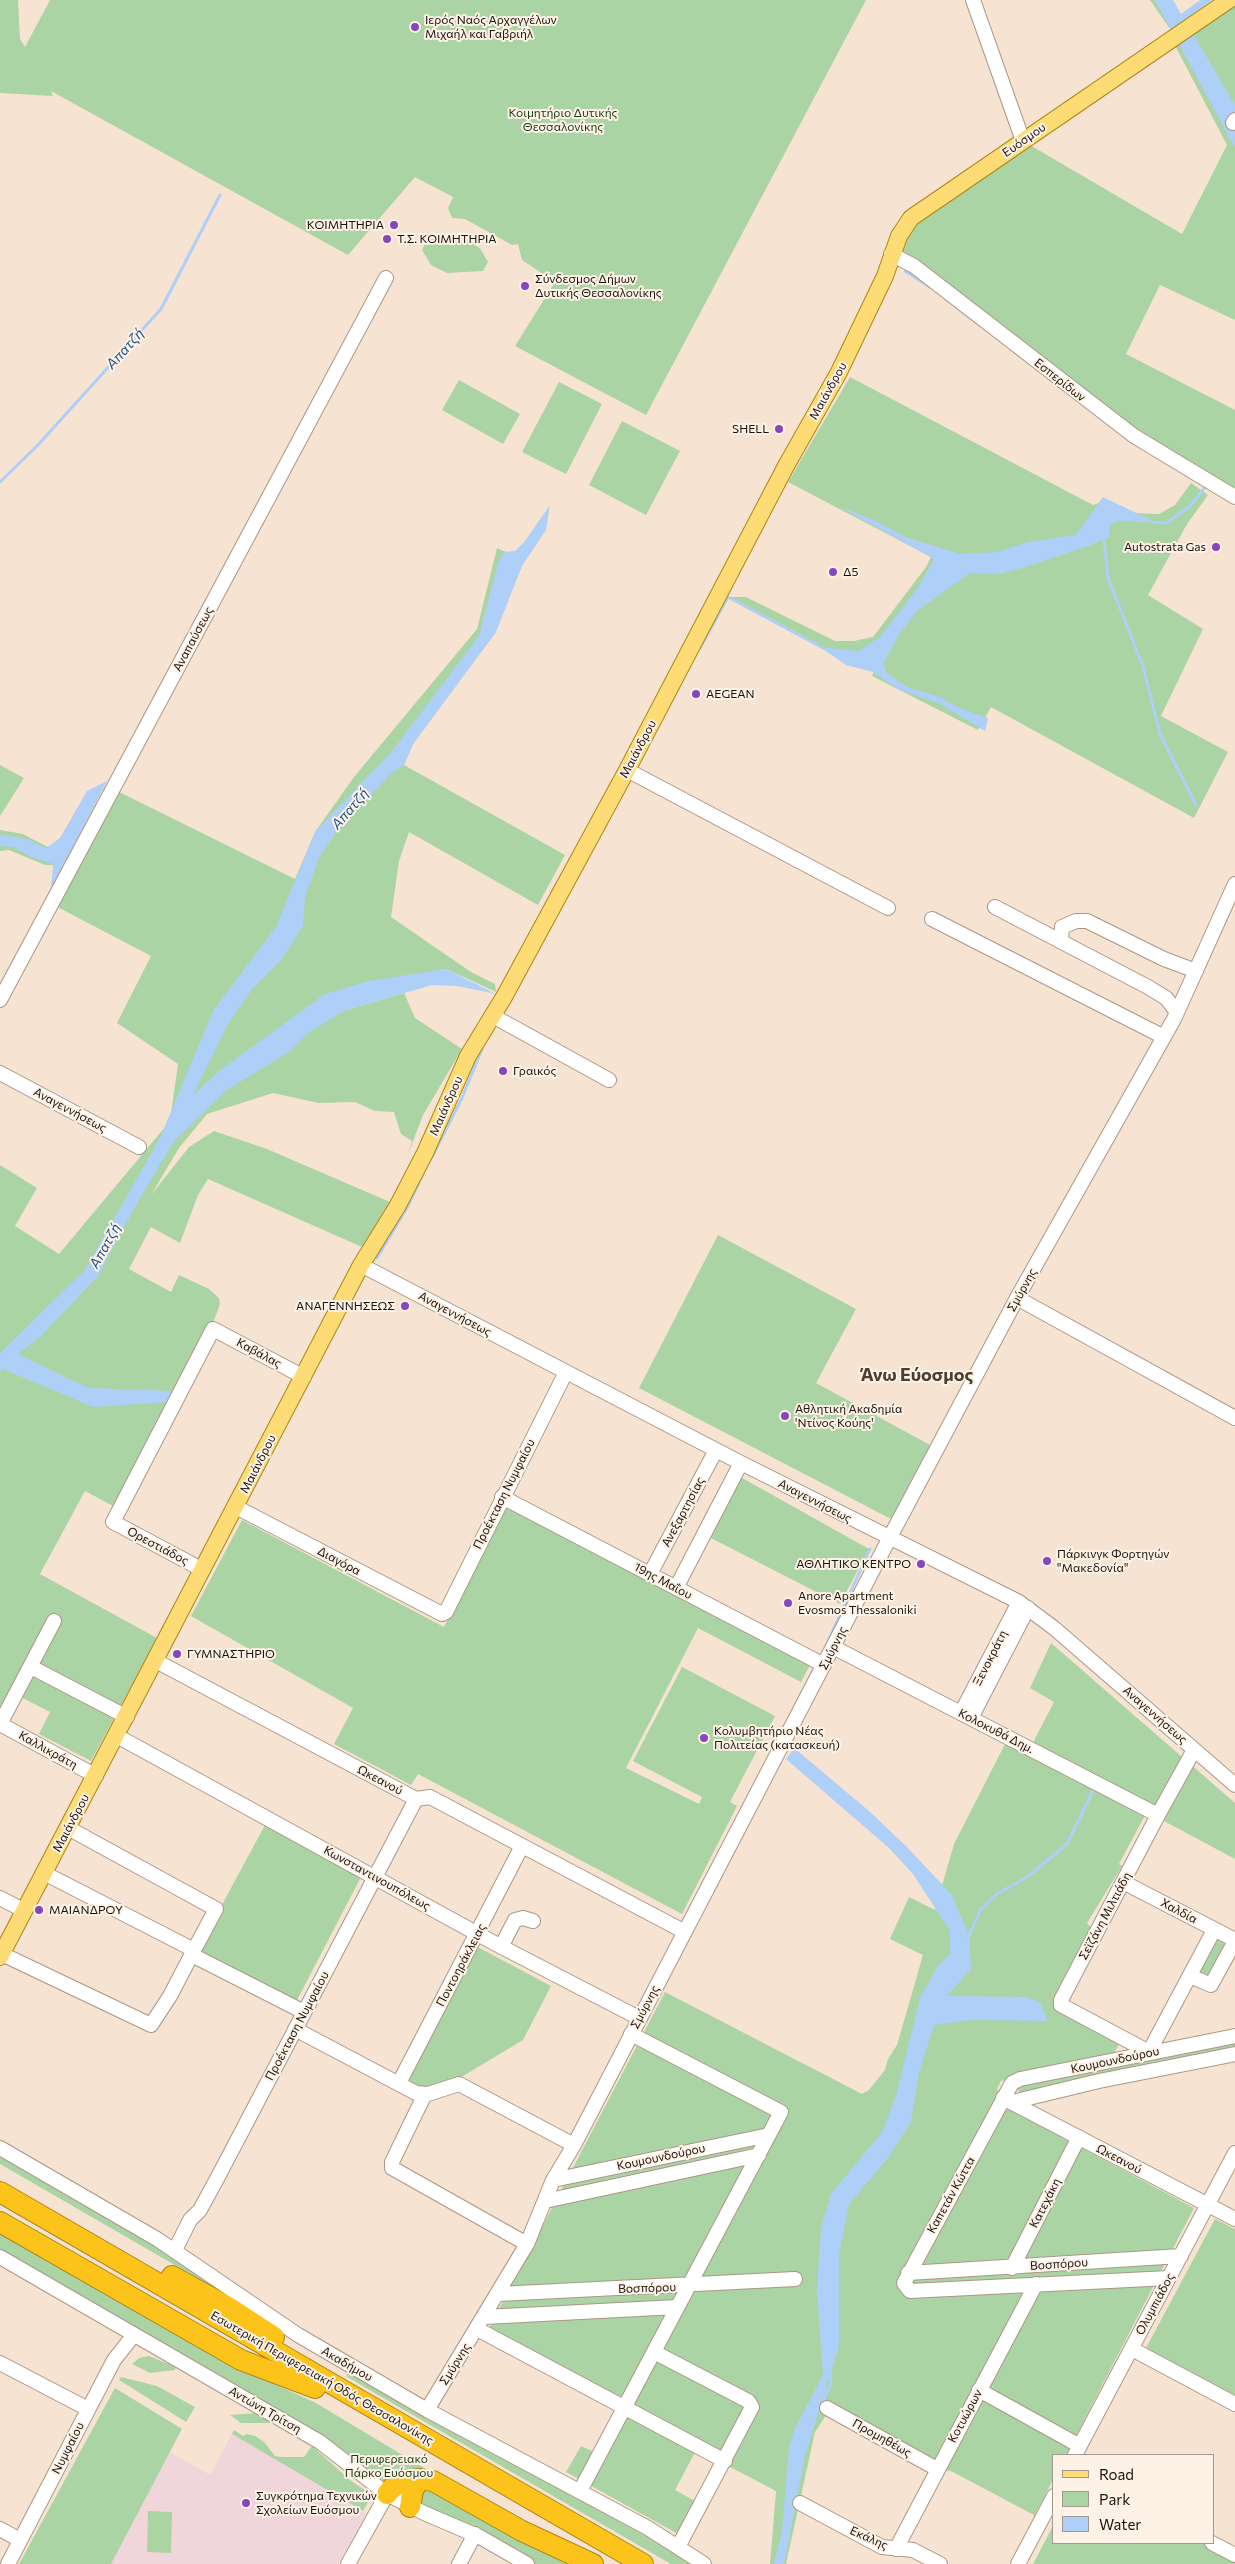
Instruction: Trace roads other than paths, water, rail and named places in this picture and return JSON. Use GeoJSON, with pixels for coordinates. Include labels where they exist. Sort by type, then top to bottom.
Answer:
{"type":"FeatureCollection","features":[{"type":"Feature","properties":{"kind":"highway"},"geometry":{"type":"LineString","coordinates":[[0,2177],[260,2326],[318,2383]]}},
{"type":"Feature","properties":{"kind":"highway","name":"Εσωτερική Περιφερειακή Οδός Θεσσαλονίκης"},"geometry":{"type":"LineString","coordinates":[[0,2192],[620,2564]]}},
{"type":"Feature","properties":{"kind":"highway","name":"Εσωτερική Περιφερειακή Οδός Θεσσαλονίκης"},"geometry":{"type":"LineString","coordinates":[[0,2205],[643,2564]]}},
{"type":"Feature","properties":{"kind":"highway"},"geometry":{"type":"LineString","coordinates":[[0,2222],[241,2360],[318,2383]]}},
{"type":"Feature","properties":{"kind":"highway"},"geometry":{"type":"LineString","coordinates":[[387,2494],[399,2483],[420,2479],[438,2483],[522,2531],[593,2564]]}},
{"type":"Feature","properties":{"kind":"highway"},"geometry":{"type":"LineString","coordinates":[[410,2507],[413,2490],[420,2479]]}},
{"type":"Feature","properties":{"kind":"main road","name":"Ευόσμου"},"geometry":{"type":"LineString","coordinates":[[891,254],[899,236],[911,218],[1229,0]]}},
{"type":"Feature","properties":{"kind":"main road","name":"Μαιάνδρου"},"geometry":{"type":"LineString","coordinates":[[1,1956],[361,1265],[397,1207],[421,1161],[468,1056],[493,1016],[627,770],[786,466],[839,372],[886,276],[891,254]]}},
{"type":"Feature","properties":{"kind":"street"},"geometry":{"type":"LineString","coordinates":[[974,0],[1023,141]]}},
{"type":"Feature","properties":{"kind":"street","name":"Εσπερίδων"},"geometry":{"type":"LineString","coordinates":[[891,254],[914,266],[1134,436],[1235,498]]}},
{"type":"Feature","properties":{"kind":"street","name":"Αναπαύσεως"},"geometry":{"type":"LineString","coordinates":[[0,1000],[386,278]]}},
{"type":"Feature","properties":{"kind":"street"},"geometry":{"type":"LineString","coordinates":[[627,770],[888,908]]}},
{"type":"Feature","properties":{"kind":"street","name":"Σμύρνης"},"geometry":{"type":"LineString","coordinates":[[427,2410],[527,2244],[553,2180],[574,2145],[638,2018],[685,1932],[889,1538],[1017,1298],[1164,1037],[1235,884]]}},
{"type":"Feature","properties":{"kind":"street"},"geometry":{"type":"LineString","coordinates":[[995,907],[1061,940],[1166,998],[1177,1012]]}},
{"type":"Feature","properties":{"kind":"street"},"geometry":{"type":"LineString","coordinates":[[932,920],[1164,1037]]}},
{"type":"Feature","properties":{"kind":"street"},"geometry":{"type":"LineString","coordinates":[[1061,940],[1062,927],[1076,922],[1087,921],[1164,959],[1196,971]]}},
{"type":"Feature","properties":{"kind":"street"},"geometry":{"type":"LineString","coordinates":[[493,1016],[609,1080]]}},
{"type":"Feature","properties":{"kind":"street","name":"Αναγεννήσεως"},"geometry":{"type":"LineString","coordinates":[[0,1073],[139,1147]]}},
{"type":"Feature","properties":{"kind":"street","name":"Αναγεννήσεως"},"geometry":{"type":"LineString","coordinates":[[361,1265],[741,1463],[1023,1606],[1235,1785]]}},
{"type":"Feature","properties":{"kind":"street"},"geometry":{"type":"LineString","coordinates":[[1017,1298],[1235,1418]]}},
{"type":"Feature","properties":{"kind":"street","name":"Καβάλας"},"geometry":{"type":"LineString","coordinates":[[113,1522],[213,1329],[304,1377]]}},
{"type":"Feature","properties":{"kind":"street","name":"Προέκταση Νυμφαίου"},"geometry":{"type":"LineString","coordinates":[[442,1614],[446,1612],[566,1372]]}},
{"type":"Feature","properties":{"kind":"street","name":"Ανεξαρτησίας"},"geometry":{"type":"LineString","coordinates":[[650,1574],[716,1450]]}},
{"type":"Feature","properties":{"kind":"street"},"geometry":{"type":"LineString","coordinates":[[676,1588],[741,1463]]}},
{"type":"Feature","properties":{"kind":"street","name":"19ης Μαΐου"},"geometry":{"type":"LineString","coordinates":[[502,1497],[824,1665]]}},
{"type":"Feature","properties":{"kind":"street","name":"Διαγόρα"},"geometry":{"type":"LineString","coordinates":[[236,1507],[442,1614]]}},
{"type":"Feature","properties":{"kind":"street","name":"Ορεστιάδος"},"geometry":{"type":"LineString","coordinates":[[113,1522],[203,1570]]}},
{"type":"Feature","properties":{"kind":"street","name":"Ξενοκράτη"},"geometry":{"type":"LineString","coordinates":[[966,1715],[1023,1606]]}},
{"type":"Feature","properties":{"kind":"street"},"geometry":{"type":"LineString","coordinates":[[0,1724],[54,1621]]}},
{"type":"Feature","properties":{"kind":"street","name":"Κολοκυθά Δημ."},"geometry":{"type":"LineString","coordinates":[[834,1647],[1158,1815]]}},
{"type":"Feature","properties":{"kind":"street","name":"Ωκεανού"},"geometry":{"type":"LineString","coordinates":[[156,1661],[416,1799],[430,1796],[685,1932]]}},
{"type":"Feature","properties":{"kind":"street"},"geometry":{"type":"LineString","coordinates":[[31,1668],[127,1717]]}},
{"type":"Feature","properties":{"kind":"street","name":"Καλλικράτη"},"geometry":{"type":"LineString","coordinates":[[0,1724],[96,1776]]}},
{"type":"Feature","properties":{"kind":"street","name":"Κωνσταντινουπόλεως"},"geometry":{"type":"LineString","coordinates":[[117,1736],[501,1946],[638,2018]]}},
{"type":"Feature","properties":{"kind":"street","name":"Σεϊζάνη Μιλτιάδη"},"geometry":{"type":"LineString","coordinates":[[1150,2052],[1072,2012],[1062,2006],[1061,2000],[1158,1815],[1157,1800],[1191,1747]]}},
{"type":"Feature","properties":{"kind":"street","name":"Προέκταση Νυμφαίου"},"geometry":{"type":"LineString","coordinates":[[174,2250],[190,2220],[200,2210],[219,2175],[416,1799]]}},
{"type":"Feature","properties":{"kind":"street"},"geometry":{"type":"LineString","coordinates":[[1,1956],[150,2025],[170,1996],[216,1909],[68,1828]]}},
{"type":"Feature","properties":{"kind":"street","name":"Ποντοηράκλειας"},"geometry":{"type":"LineString","coordinates":[[399,2084],[522,1846]]}},
{"type":"Feature","properties":{"kind":"street"},"geometry":{"type":"LineString","coordinates":[[44,1873],[304,2012]]}},
{"type":"Feature","properties":{"kind":"street","name":"Χαλδία"},"geometry":{"type":"LineString","coordinates":[[1123,1882],[1235,1941]]}},
{"type":"Feature","properties":{"kind":"street"},"geometry":{"type":"LineString","coordinates":[[0,1898],[24,1911]]}},
{"type":"Feature","properties":{"kind":"street"},"geometry":{"type":"LineString","coordinates":[[501,1946],[515,1920],[523,1918],[533,1921]]}},
{"type":"Feature","properties":{"kind":"street"},"geometry":{"type":"LineString","coordinates":[[1150,2052],[1214,1930]]}},
{"type":"Feature","properties":{"kind":"street"},"geometry":{"type":"LineString","coordinates":[[1190,1976],[1211,1985],[1235,1941]]}},
{"type":"Feature","properties":{"kind":"street"},"geometry":{"type":"LineString","coordinates":[[295,2029],[417,2093],[425,2094],[459,2084],[574,2145]]}},
{"type":"Feature","properties":{"kind":"street"},"geometry":{"type":"LineString","coordinates":[[580,2491],[781,2112],[631,2034]]}},
{"type":"Feature","properties":{"kind":"street","name":"Κουμουνδούρου"},"geometry":{"type":"LineString","coordinates":[[1235,2036],[1020,2079],[1010,2086],[1007,2100],[1235,2054]]}},
{"type":"Feature","properties":{"kind":"street"},"geometry":{"type":"LineString","coordinates":[[425,2094],[392,2162],[392,2168],[527,2244]]}},
{"type":"Feature","properties":{"kind":"street","name":"Ωκεανού"},"geometry":{"type":"LineString","coordinates":[[1007,2100],[1235,2219]]}},
{"type":"Feature","properties":{"kind":"street","name":"Καπετάν Κώττα"},"geometry":{"type":"LineString","coordinates":[[908,2273],[1007,2100]]}},
{"type":"Feature","properties":{"kind":"street","name":"Κουμουνδούρου"},"geometry":{"type":"LineString","coordinates":[[553,2180],[769,2135]]}},
{"type":"Feature","properties":{"kind":"street","name":"Κατεχάκη"},"geometry":{"type":"LineString","coordinates":[[1012,2268],[1079,2138]]}},
{"type":"Feature","properties":{"kind":"street","name":"Ακαδήμου"},"geometry":{"type":"LineString","coordinates":[[0,2148],[174,2250],[270,2318],[427,2410],[580,2491],[704,2564]]}},
{"type":"Feature","properties":{"kind":"street","name":"Ολυμπιάδος"},"geometry":{"type":"LineString","coordinates":[[1078,2451],[1235,2153]]}},
{"type":"Feature","properties":{"kind":"street","name":"Κουμουνδούρου"},"geometry":{"type":"LineString","coordinates":[[545,2200],[759,2155]]}},
{"type":"Feature","properties":{"kind":"street","name":"Βοσπόρου"},"geometry":{"type":"LineString","coordinates":[[1169,2278],[910,2291],[904,2283],[908,2273],[1181,2256]]}},
{"type":"Feature","properties":{"kind":"street","name":"Αντώνη Τρίτση"},"geometry":{"type":"LineString","coordinates":[[0,2257],[133,2336],[171,2355],[320,2442],[387,2494],[410,2507],[475,2534],[527,2564]]}},
{"type":"Feature","properties":{"kind":"street","name":"Βοσπόρου"},"geometry":{"type":"LineString","coordinates":[[498,2294],[688,2286],[795,2279]]}},
{"type":"Feature","properties":{"kind":"street","name":"Κοτυώρων"},"geometry":{"type":"LineString","coordinates":[[896,2549],[1036,2284]]}},
{"type":"Feature","properties":{"kind":"street","name":"Βοσπόρου"},"geometry":{"type":"LineString","coordinates":[[484,2317],[677,2307]]}},
{"type":"Feature","properties":{"kind":"street"},"geometry":{"type":"LineString","coordinates":[[477,2329],[624,2409],[725,2461]]}},
{"type":"Feature","properties":{"kind":"street","name":"Νυμφαίου"},"geometry":{"type":"LineString","coordinates":[[8,2564],[114,2360],[133,2336]]}},
{"type":"Feature","properties":{"kind":"street"},"geometry":{"type":"LineString","coordinates":[[1132,2349],[1235,2404]]}},
{"type":"Feature","properties":{"kind":"street"},"geometry":{"type":"LineString","coordinates":[[654,2352],[750,2404],[752,2407],[678,2547]]}},
{"type":"Feature","properties":{"kind":"street"},"geometry":{"type":"LineString","coordinates":[[0,2363],[88,2409]]}},
{"type":"Feature","properties":{"kind":"street"},"geometry":{"type":"LineString","coordinates":[[979,2390],[1078,2451]]}},
{"type":"Feature","properties":{"kind":"street","name":"Προμηθέως"},"geometry":{"type":"LineString","coordinates":[[827,2408],[937,2469]]}},
{"type":"Feature","properties":{"kind":"street"},"geometry":{"type":"LineString","coordinates":[[348,2564],[387,2494]]}},
{"type":"Feature","properties":{"kind":"street"},"geometry":{"type":"LineString","coordinates":[[1018,2564],[1052,2500]]}},
{"type":"Feature","properties":{"kind":"street","name":"Εκάλης"},"geometry":{"type":"LineString","coordinates":[[800,2504],[882,2547],[913,2550],[940,2564]]}},
{"type":"Feature","properties":{"kind":"street"},"geometry":{"type":"LineString","coordinates":[[0,2530],[20,2540]]}},
{"type":"Feature","properties":{"kind":"street"},"geometry":{"type":"LineString","coordinates":[[459,2564],[475,2534]]}},
{"type":"Feature","properties":{"kind":"street"},"geometry":{"type":"LineString","coordinates":[[1215,2537],[1235,2547]]}},
{"type":"Feature","properties":{"kind":"street"},"geometry":{"type":"LineString","coordinates":[[1214,2544],[1235,2555]]}},
{"type":"Feature","properties":{"kind":"water"},"geometry":{"type":"Polygon","coordinates":[[[1155,0],[1173,0],[1181,14],[1200,0],[1212,0],[1185,20],[1235,105],[1235,148],[1155,0]]]}},
{"type":"Feature","properties":{"kind":"water"},"geometry":{"type":"Polygon","coordinates":[[[1103,497],[1155,522],[1117,521],[1110,525],[1109,537],[1091,545],[999,574],[970,573],[917,611],[897,638],[883,664],[887,673],[907,687],[940,697],[962,709],[988,718],[985,731],[938,703],[900,690],[873,672],[846,665],[820,647],[859,651],[881,636],[919,586],[934,559],[838,506],[874,520],[905,537],[960,554],[998,552],[1028,542],[1076,535],[1103,497]]]}},
{"type":"Feature","properties":{"kind":"water"},"geometry":{"type":"Polygon","coordinates":[[[550,505],[546,530],[522,566],[496,632],[413,744],[404,765],[394,771],[339,827],[319,858],[305,897],[303,926],[282,959],[253,988],[228,1024],[193,1095],[219,1071],[325,994],[369,981],[446,969],[496,994],[457,986],[432,985],[346,1010],[309,1032],[289,1052],[227,1090],[174,1141],[137,1203],[98,1276],[41,1336],[18,1354],[88,1388],[175,1391],[169,1402],[93,1407],[3,1369],[0,1371],[0,1353],[85,1270],[160,1138],[213,1011],[276,927],[315,832],[393,750],[479,636],[498,563],[504,552],[515,551],[525,541],[550,505]]]}},
{"type":"Feature","properties":{"kind":"water"},"geometry":{"type":"Polygon","coordinates":[[[107,781],[51,890],[53,864],[31,857],[13,847],[0,846],[0,834],[30,840],[43,847],[49,846],[60,838],[87,791],[107,781]]]}},
{"type":"Feature","properties":{"kind":"water"},"geometry":{"type":"Polygon","coordinates":[[[794,1748],[869,1811],[906,1846],[951,1894],[969,1934],[971,1969],[947,1996],[1026,1997],[1040,2002],[1048,2021],[969,2020],[934,2025],[919,2073],[911,2122],[888,2158],[849,2204],[839,2255],[839,2346],[805,2456],[784,2564],[774,2564],[782,2532],[789,2448],[794,2430],[823,2375],[817,2291],[821,2228],[831,2194],[882,2132],[896,2096],[920,1998],[937,1967],[950,1954],[950,1931],[913,1874],[889,1848],[786,1759],[794,1748]]]}},
{"type":"Feature","properties":{"kind":"waterway","name":"Απατζή"},"geometry":{"type":"LineString","coordinates":[[0,482],[37,446],[161,309],[220,195]]}},
{"type":"Feature","properties":{"kind":"waterway"},"geometry":{"type":"LineString","coordinates":[[905,271],[930,287]]}},
{"type":"Feature","properties":{"kind":"waterway"},"geometry":{"type":"LineString","coordinates":[[945,298],[981,326]]}},
{"type":"Feature","properties":{"kind":"waterway"},"geometry":{"type":"LineString","coordinates":[[1151,522],[1167,523],[1190,506],[1207,485]]}},
{"type":"Feature","properties":{"kind":"waterway"},"geometry":{"type":"LineString","coordinates":[[1104,540],[1108,578],[1143,666],[1160,734],[1196,805]]}},
{"type":"Feature","properties":{"kind":"waterway"},"geometry":{"type":"LineString","coordinates":[[700,648],[728,597],[823,648]]}},
{"type":"Feature","properties":{"kind":"waterway"},"geometry":{"type":"LineString","coordinates":[[432,1157],[462,1098],[482,1049]]}},
{"type":"Feature","properties":{"kind":"waterway"},"geometry":{"type":"LineString","coordinates":[[377,1258],[408,1206],[422,1176]]}},
{"type":"Feature","properties":{"kind":"waterway"},"geometry":{"type":"LineString","coordinates":[[826,1646],[870,1549]]}},
{"type":"Feature","properties":{"kind":"waterway"},"geometry":{"type":"LineString","coordinates":[[794,1708],[814,1669]]}},
{"type":"Feature","properties":{"kind":"waterway"},"geometry":{"type":"LineString","coordinates":[[967,1940],[981,1909],[997,1894],[1027,1877],[1067,1844],[1095,1786]]}},
{"type":"Feature","properties":{"kind":"waterway"},"geometry":{"type":"LineString","coordinates":[[817,2411],[831,2385],[830,2371]]}},
{"type":"Feature","properties":{"kind":"place","name":"Ιερός Ναός Αρχαγγέλων Μιχαήλ και Γαβριήλ"},"geometry":{"type":"Point","coordinates":[415,27]}},
{"type":"Feature","properties":{"kind":"place","name":"ΚΟΙΜΗΤΗΡΙΑ"},"geometry":{"type":"Point","coordinates":[394,225]}},
{"type":"Feature","properties":{"kind":"place","name":"Τ.Σ. ΚΟΙΜΗΤΗΡΙΑ"},"geometry":{"type":"Point","coordinates":[387,239]}},
{"type":"Feature","properties":{"kind":"place","name":"Σύνδεσμος Δήμων Δυτικής Θεσσαλονίκης"},"geometry":{"type":"Point","coordinates":[525,286]}},
{"type":"Feature","properties":{"kind":"place","name":"SHELL"},"geometry":{"type":"Point","coordinates":[779,429]}},
{"type":"Feature","properties":{"kind":"place","name":"Autostrata Gas"},"geometry":{"type":"Point","coordinates":[1216,547]}},
{"type":"Feature","properties":{"kind":"place","name":"Δ5"},"geometry":{"type":"Point","coordinates":[833,572]}},
{"type":"Feature","properties":{"kind":"place","name":"AEGEAN"},"geometry":{"type":"Point","coordinates":[696,694]}},
{"type":"Feature","properties":{"kind":"place","name":"Γραικός"},"geometry":{"type":"Point","coordinates":[503,1071]}},
{"type":"Feature","properties":{"kind":"place","name":"ΑΝΑΓΕΝΝΗΣΕΩΣ"},"geometry":{"type":"Point","coordinates":[405,1306]}},
{"type":"Feature","properties":{"kind":"place","name":"Αθλητική Ακαδημία 'Ντίνος Κούης'"},"geometry":{"type":"Point","coordinates":[785,1416]}},
{"type":"Feature","properties":{"kind":"place","name":"Πάρκινγκ Φορτηγών \"Μακεδονία\""},"geometry":{"type":"Point","coordinates":[1047,1561]}},
{"type":"Feature","properties":{"kind":"place","name":"ΑΘΛΗΤΙΚΟ ΚΕΝΤΡΟ"},"geometry":{"type":"Point","coordinates":[921,1564]}},
{"type":"Feature","properties":{"kind":"place","name":"Anore Apartment Evosmos Thessaloniki"},"geometry":{"type":"Point","coordinates":[788,1603]}},
{"type":"Feature","properties":{"kind":"place","name":"ΓΥΜΝΑΣΤΗΡΙΟ"},"geometry":{"type":"Point","coordinates":[177,1654]}},
{"type":"Feature","properties":{"kind":"place","name":"Κολυμβητήριο Νέας Πολιτείας (κατασκευή)"},"geometry":{"type":"Point","coordinates":[704,1738]}},
{"type":"Feature","properties":{"kind":"place","name":"ΜΑΙΑΝΔΡΟΥ"},"geometry":{"type":"Point","coordinates":[39,1910]}},
{"type":"Feature","properties":{"kind":"place","name":"Συγκρότημα Τεχνικών Σχολείων Ευόσμου"},"geometry":{"type":"Point","coordinates":[246,2503]}},
{"type":"Feature","properties":{"kind":"district","name":"Άνω Εύοσμος"},"geometry":{"type":"Point","coordinates":[917,1375]}},
{"type":"Feature","properties":{"kind":"park label","name":"Κοιμητήριο Δυτικής Θεσσαλονίκης"},"geometry":{"type":"Point","coordinates":[563,120]}},
{"type":"Feature","properties":{"kind":"park label","name":"Περιφερειακό Πάρκο Ευόσμου"},"geometry":{"type":"Point","coordinates":[389,2466]}}]}
